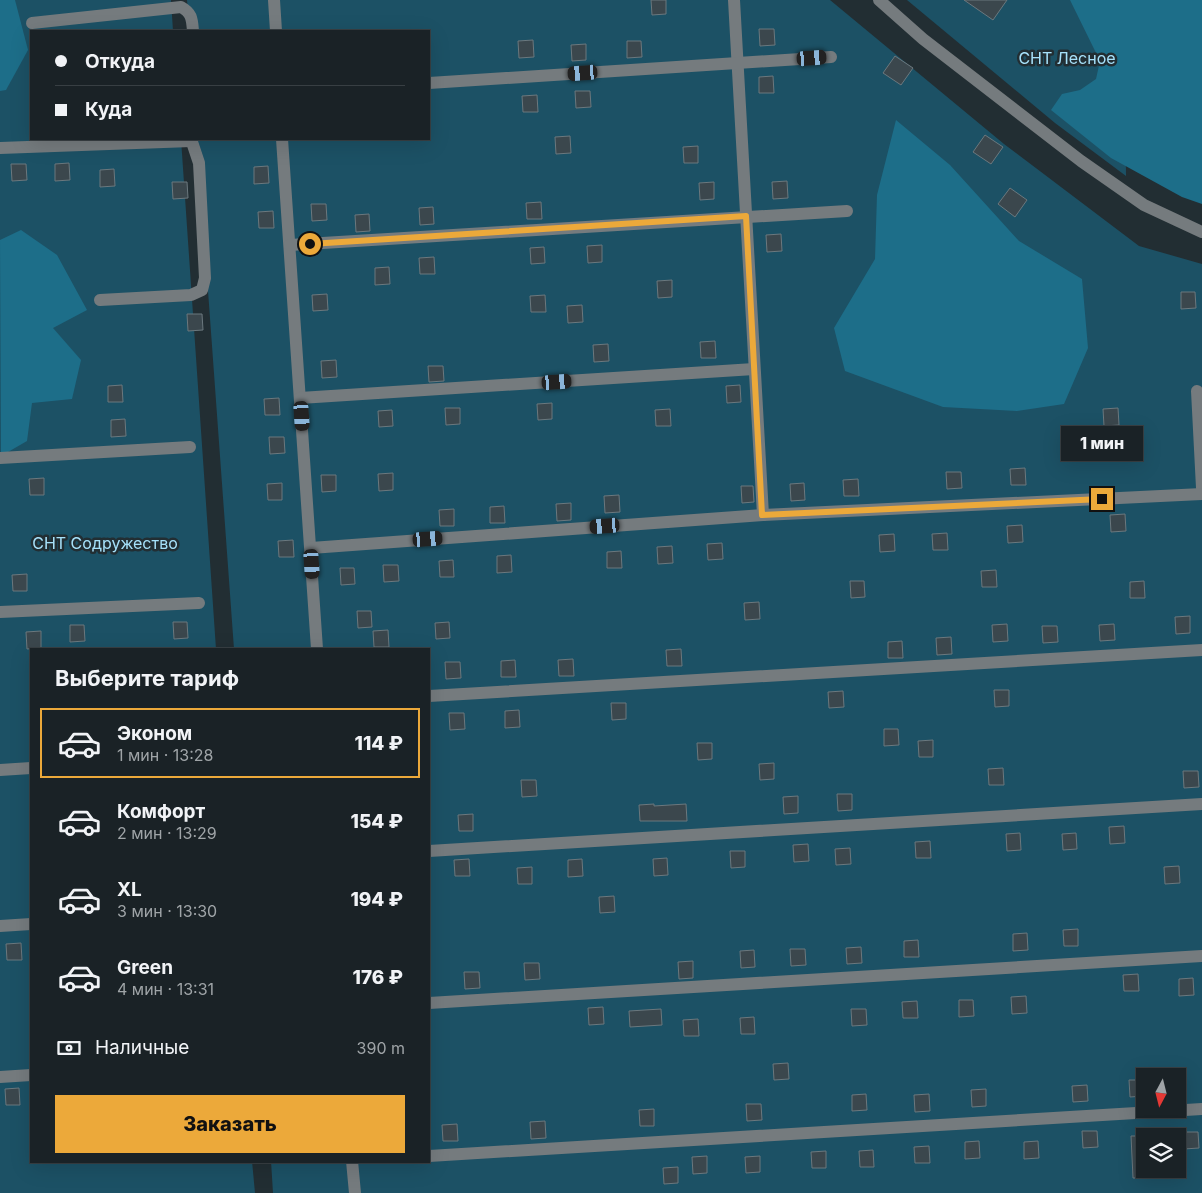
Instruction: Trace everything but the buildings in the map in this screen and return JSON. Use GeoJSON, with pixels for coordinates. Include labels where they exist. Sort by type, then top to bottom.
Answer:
{"type":"FeatureCollection","features":[{"type":"Feature","properties":{"kind":"street"},"geometry":{"type":"LineString","coordinates":[[274,0],[276,30]]}},
{"type":"Feature","properties":{"kind":"street"},"geometry":{"type":"LineString","coordinates":[[734,0],[762,515]]}},
{"type":"Feature","properties":{"kind":"street"},"geometry":{"type":"LineString","coordinates":[[879,0],[923,39],[1081,161],[1144,205],[1202,232]]}},
{"type":"Feature","properties":{"kind":"street"},"geometry":{"type":"LineString","coordinates":[[32,23],[181,7],[188,11],[192,17],[193,30]]}},
{"type":"Feature","properties":{"kind":"street"},"geometry":{"type":"LineString","coordinates":[[430,83],[831,57]]}},
{"type":"Feature","properties":{"kind":"street"},"geometry":{"type":"LineString","coordinates":[[0,148],[191,140],[199,163],[206,278],[202,290],[191,295],[100,300]]}},
{"type":"Feature","properties":{"kind":"street"},"geometry":{"type":"LineString","coordinates":[[282,140],[317,648]]}},
{"type":"Feature","properties":{"kind":"street"},"geometry":{"type":"LineString","coordinates":[[290,245],[847,211]]}},
{"type":"Feature","properties":{"kind":"street"},"geometry":{"type":"LineString","coordinates":[[300,398],[754,369]]}},
{"type":"Feature","properties":{"kind":"street"},"geometry":{"type":"LineString","coordinates":[[1197,391],[1202,488]]}},
{"type":"Feature","properties":{"kind":"street"},"geometry":{"type":"LineString","coordinates":[[0,458],[190,447]]}},
{"type":"Feature","properties":{"kind":"street"},"geometry":{"type":"LineString","coordinates":[[310,548],[762,515],[1202,494]]}},
{"type":"Feature","properties":{"kind":"street"},"geometry":{"type":"LineString","coordinates":[[0,612],[200,603]]}},
{"type":"Feature","properties":{"kind":"street"},"geometry":{"type":"LineString","coordinates":[[430,696],[1202,650]]}},
{"type":"Feature","properties":{"kind":"street"},"geometry":{"type":"LineString","coordinates":[[0,770],[30,768]]}},
{"type":"Feature","properties":{"kind":"street"},"geometry":{"type":"LineString","coordinates":[[430,851],[1202,804]]}},
{"type":"Feature","properties":{"kind":"street"},"geometry":{"type":"LineString","coordinates":[[0,926],[30,924]]}},
{"type":"Feature","properties":{"kind":"street"},"geometry":{"type":"LineString","coordinates":[[430,1003],[1202,956]]}},
{"type":"Feature","properties":{"kind":"street"},"geometry":{"type":"LineString","coordinates":[[0,1077],[30,1075]]}},
{"type":"Feature","properties":{"kind":"street"},"geometry":{"type":"LineString","coordinates":[[430,1156],[1202,1109]]}},
{"type":"Feature","properties":{"kind":"street"},"geometry":{"type":"LineString","coordinates":[[352,1163],[355,1193]]}},
{"type":"Feature","properties":{"kind":"green space","name":"СНТ Содружество"},"geometry":{"type":"Polygon","coordinates":[[[0,0],[171,0],[173,30],[30,30],[30,140],[181,140],[216,648],[30,648],[30,1163],[252,1163],[255,1193],[0,1193],[0,0]]]}},
{"type":"Feature","properties":{"kind":"green space"},"geometry":{"type":"Polygon","coordinates":[[[187,0],[830,0],[1004,144],[1139,246],[1202,264],[1202,1193],[273,1193],[271,1163],[430,1163],[430,648],[234,648],[197,140],[430,140],[430,30],[190,30],[187,0]]]}},
{"type":"Feature","properties":{"kind":"green space","name":"СНТ Лесное"},"geometry":{"type":"Polygon","coordinates":[[[907,0],[1124,0],[1126,176],[1055,123],[907,0]]]}},
{"type":"Feature","properties":{"kind":"shaded area"},"geometry":{"type":"Polygon","coordinates":[[[0,0],[15,0],[28,50],[6,90],[0,91],[0,0]]]}},
{"type":"Feature","properties":{"kind":"shaded area"},"geometry":{"type":"Polygon","coordinates":[[[1070,0],[1202,0],[1202,204],[1182,197],[1111,158],[1051,110],[1062,94],[1080,90],[1096,79],[1100,61],[1070,0]]]}},
{"type":"Feature","properties":{"kind":"shaded area"},"geometry":{"type":"Polygon","coordinates":[[[896,120],[950,165],[1019,241],[1082,279],[1088,348],[1064,404],[1017,411],[943,407],[845,371],[834,328],[875,259],[877,195],[896,120]]]}},
{"type":"Feature","properties":{"kind":"shaded area"},"geometry":{"type":"Polygon","coordinates":[[[21,230],[57,255],[87,310],[53,328],[81,360],[72,399],[32,403],[27,441],[1,456],[0,240],[21,230]]]}},
{"type":"Feature","properties":{"kind":"route"},"geometry":{"type":"LineString","coordinates":[[310,244],[746,216],[762,515],[1102,499]]}}]}
